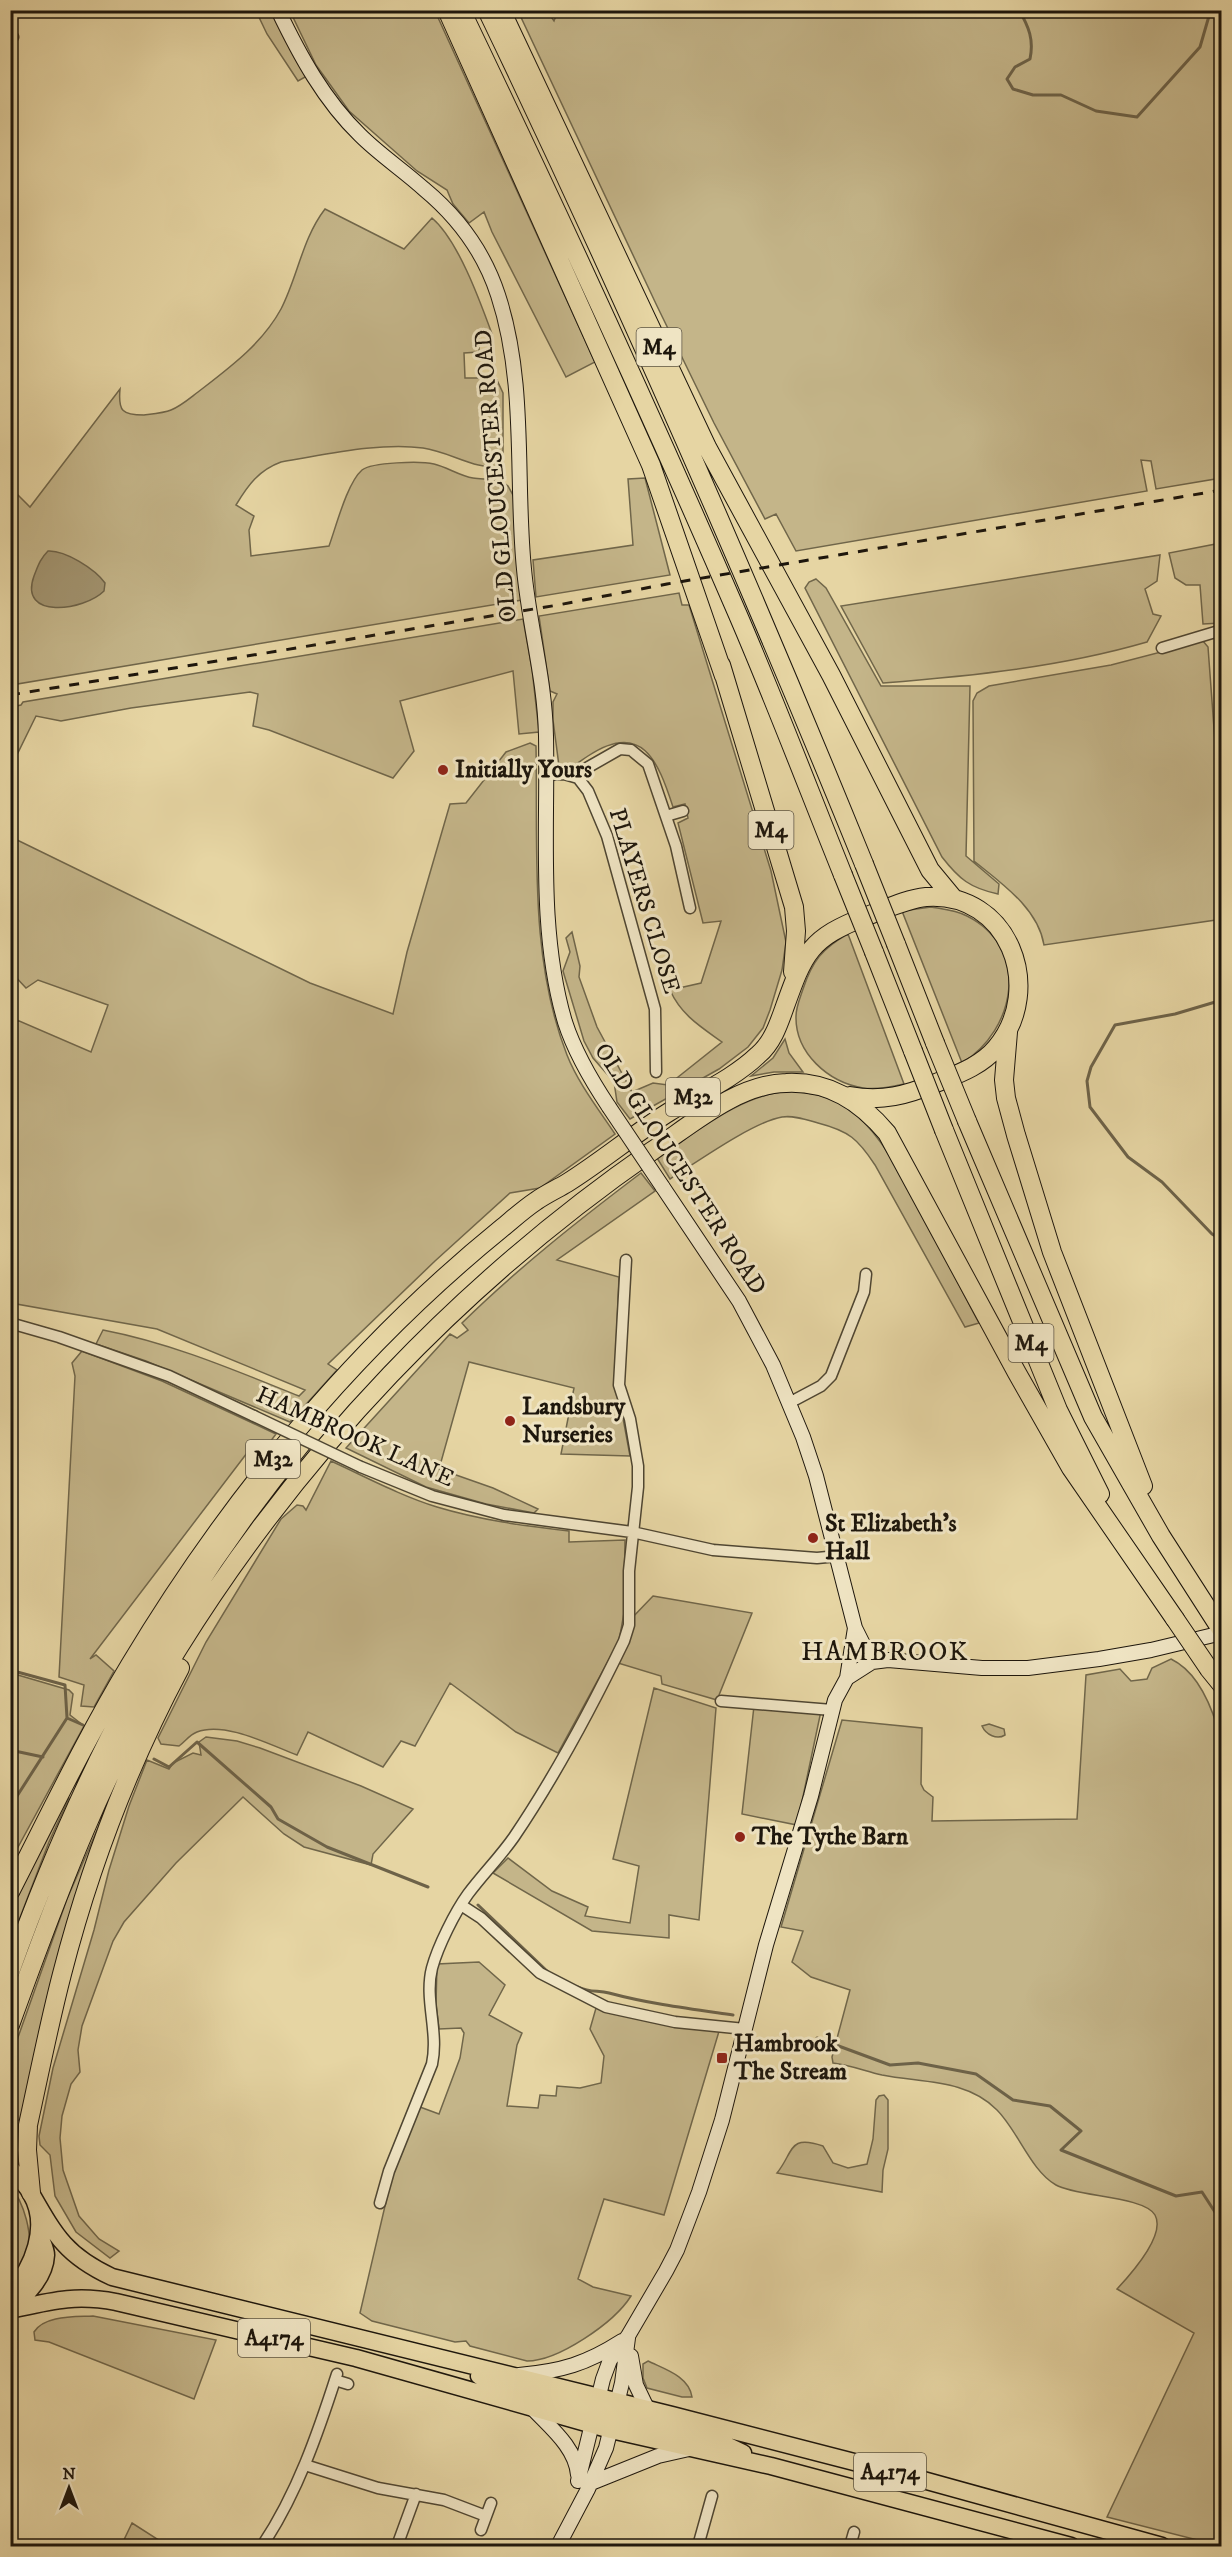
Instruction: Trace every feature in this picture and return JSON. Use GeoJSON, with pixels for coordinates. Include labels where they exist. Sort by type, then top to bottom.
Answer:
{"type":"FeatureCollection","features":[{"type":"Feature","properties":{"kind":"highway","name":"M4"},"geometry":{"type":"LineString","coordinates":[[447,10],[651,465],[724,676]]}},
{"type":"Feature","properties":{"kind":"highway","name":"M4"},"geometry":{"type":"LineString","coordinates":[[461,10],[603,314],[739,618],[1058,1410],[1129,1552]]}},
{"type":"Feature","properties":{"kind":"highway","name":"M4"},"geometry":{"type":"LineString","coordinates":[[487,10],[691,451],[864,864],[967,1121],[1094,1417],[1161,1536],[1221,1632]]}},
{"type":"Feature","properties":{"kind":"highway","name":"M4"},"geometry":{"type":"LineString","coordinates":[[501,10],[706,447],[831,675],[930,870],[954,899]]}},
{"type":"Feature","properties":{"kind":"highway","name":"M4"},"geometry":{"type":"LineString","coordinates":[[603,314],[627,392],[681,530],[794,907],[795,954],[791,988]]}},
{"type":"Feature","properties":{"kind":"highway","name":"M32"},"geometry":{"type":"LineString","coordinates":[[10,2025],[67,1872],[107,1780],[164,1672],[217,1590],[295,1484],[349,1418],[419,1344],[482,1284],[552,1225],[606,1183],[676,1134],[739,1096],[761,1087],[783,1083],[805,1084],[867,1099],[889,1099],[908,1095],[968,1070],[994,1050],[1008,1032],[1017,1013],[1020,992],[1018,967],[1012,947],[996,925],[966,904],[954,899],[916,898],[840,926],[812,947],[791,988],[777,1030],[763,1051],[754,1059],[666,1114],[567,1184],[442,1293],[385,1350],[319,1422],[248,1512],[174,1620],[136,1668],[58,1801]]}},
{"type":"Feature","properties":{"kind":"highway","name":"M4"},"geometry":{"type":"LineString","coordinates":[[1008,1032],[1004,1080],[1006,1098],[1038,1206],[1052,1252],[1161,1536]]}},
{"type":"Feature","properties":{"kind":"highway","name":"M4"},"geometry":{"type":"LineString","coordinates":[[843,1095],[863,1107],[887,1133],[1071,1468],[1221,1685]]}},
{"type":"Feature","properties":{"kind":"highway","name":"M32"},"geometry":{"type":"LineString","coordinates":[[10,1892],[108,1702],[172,1597],[232,1512],[294,1433],[376,1344],[436,1286],[537,1200],[567,1184]]}},
{"type":"Feature","properties":{"kind":"highway","name":"M32"},"geometry":{"type":"LineString","coordinates":[[32,2194],[27,2150],[28,2126],[62,1974],[79,1916],[100,1852],[134,1765],[217,1590]]}},
{"type":"Feature","properties":{"kind":"highway","name":"M32"},"geometry":{"type":"LineString","coordinates":[[10,1972],[48,1870],[81,1793],[130,1697],[174,1620]]}},
{"type":"Feature","properties":{"kind":"highway"},"geometry":{"type":"LineString","coordinates":[[10,2168],[32,2194],[40,2236],[46,2253],[39,2277],[28,2293],[10,2309]]}},
{"type":"Feature","properties":{"kind":"highway","name":"A4174"},"geometry":{"type":"LineString","coordinates":[[32,2194],[56,2237],[91,2267],[112,2277],[508,2376],[595,2411],[722,2443],[771,2466]]}},
{"type":"Feature","properties":{"kind":"highway"},"geometry":{"type":"LineString","coordinates":[[10,2294],[26,2274],[40,2236]]}},
{"type":"Feature","properties":{"kind":"highway","name":"A4174"},"geometry":{"type":"LineString","coordinates":[[10,2309],[71,2298],[99,2299],[327,2351],[533,2409],[595,2411]]}},
{"type":"Feature","properties":{"kind":"highway"},"geometry":{"type":"LineString","coordinates":[[446,2360],[505,2388],[614,2416]]}},
{"type":"Feature","properties":{"kind":"highway","name":"A4174"},"geometry":{"type":"LineString","coordinates":[[614,2416],[648,2410],[916,2478],[1162,2547]]}},
{"type":"Feature","properties":{"kind":"highway","name":"A4174"},"geometry":{"type":"LineString","coordinates":[[614,2416],[689,2449],[771,2466],[1071,2547]]}},
{"type":"Feature","properties":{"kind":"main road","name":"OLD GLOUCESTER ROAD"},"geometry":{"type":"LineString","coordinates":[[278,10],[303,60],[325,94],[360,135],[425,189],[456,219],[482,254],[498,295],[510,339],[515,385],[524,570],[543,693],[549,930],[555,983],[566,1024],[579,1056],[609,1107],[739,1301],[773,1365],[816,1476],[855,1628],[872,1662]]}},
{"type":"Feature","properties":{"kind":"main road","name":"OLD GLOUCESTER ROAD"},"geometry":{"type":"LineString","coordinates":[[628,2336],[677,2250],[699,2193],[722,2120],[766,1945],[811,1796],[832,1710],[847,1678],[855,1628]]}},
{"type":"Feature","properties":{"kind":"main road"},"geometry":{"type":"LineString","coordinates":[[847,1678],[872,1662],[888,1660],[982,1668],[1028,1668],[1151,1650],[1221,1632]]}},
{"type":"Feature","properties":{"kind":"main road"},"geometry":{"type":"LineString","coordinates":[[508,2376],[550,2372],[576,2366],[628,2336]]}},
{"type":"Feature","properties":{"kind":"main road"},"geometry":{"type":"LineString","coordinates":[[628,2336],[634,2379],[648,2410]]}},
{"type":"Feature","properties":{"kind":"main road"},"geometry":{"type":"LineString","coordinates":[[585,2482],[595,2411],[610,2360],[628,2336]]}},
{"type":"Feature","properties":{"kind":"main road"},"geometry":{"type":"LineString","coordinates":[[558,2547],[585,2482],[606,2448],[628,2336]]}},
{"type":"Feature","properties":{"kind":"main road"},"geometry":{"type":"LineString","coordinates":[[533,2409],[570,2452],[585,2482]]}},
{"type":"Feature","properties":{"kind":"main road"},"geometry":{"type":"LineString","coordinates":[[585,2482],[649,2459],[689,2449]]}},
{"type":"Feature","properties":{"kind":"street"},"geometry":{"type":"LineString","coordinates":[[1162,648],[1221,630]]}},
{"type":"Feature","properties":{"kind":"street"},"geometry":{"type":"LineString","coordinates":[[546,775],[564,774],[578,778],[585,769],[613,751],[625,748],[631,750],[652,770],[690,908]]}},
{"type":"Feature","properties":{"kind":"street","name":"PLAYERS CLOSE"},"geometry":{"type":"LineString","coordinates":[[578,778],[588,791],[607,836],[655,1009],[656,1072]]}},
{"type":"Feature","properties":{"kind":"street"},"geometry":{"type":"LineString","coordinates":[[666,816],[683,811]]}},
{"type":"Feature","properties":{"kind":"street"},"geometry":{"type":"LineString","coordinates":[[380,2203],[389,2171],[432,2064],[435,2051],[430,1987],[432,1968],[461,1905],[514,1837],[573,1741],[624,1641],[629,1625],[632,1532],[638,1487],[638,1466],[630,1419],[619,1385],[626,1260]]}},
{"type":"Feature","properties":{"kind":"street"},"geometry":{"type":"LineString","coordinates":[[789,1403],[821,1386],[831,1376],[864,1292],[866,1274]]}},
{"type":"Feature","properties":{"kind":"street","name":"HAMBROOK LANE"},"geometry":{"type":"LineString","coordinates":[[10,1323],[59,1337],[169,1376],[403,1486],[478,1510],[536,1521],[632,1532],[713,1550],[817,1558],[838,1556]]}},
{"type":"Feature","properties":{"kind":"street"},"geometry":{"type":"LineString","coordinates":[[721,1701],[832,1710]]}},
{"type":"Feature","properties":{"kind":"street"},"geometry":{"type":"LineString","coordinates":[[461,1905],[481,1918],[540,1973],[606,2007],[675,2022],[745,2029]]}},
{"type":"Feature","properties":{"kind":"street"},"geometry":{"type":"LineString","coordinates":[[262,2547],[273,2530],[305,2464],[336,2377],[348,2384]]}},
{"type":"Feature","properties":{"kind":"street"},"geometry":{"type":"LineString","coordinates":[[305,2464],[378,2488],[444,2500],[486,2516]]}},
{"type":"Feature","properties":{"kind":"street"},"geometry":{"type":"LineString","coordinates":[[397,2547],[416,2494]]}},
{"type":"Feature","properties":{"kind":"street"},"geometry":{"type":"LineString","coordinates":[[698,2547],[712,2496]]}},
{"type":"Feature","properties":{"kind":"street"},"geometry":{"type":"LineString","coordinates":[[481,2530],[491,2504]]}},
{"type":"Feature","properties":{"kind":"street"},"geometry":{"type":"LineString","coordinates":[[850,2547],[854,2532]]}},
{"type":"Feature","properties":{"kind":"shaded area"},"geometry":{"type":"Polygon","coordinates":[[[256,11],[274,11],[307,76],[298,81],[267,34],[256,11]]]}},
{"type":"Feature","properties":{"kind":"shaded area"},"geometry":{"type":"Polygon","coordinates":[[[290,11],[435,11],[595,362],[566,377],[484,212],[469,223],[453,204],[447,190],[417,171],[349,111],[316,65],[290,11]]]}},
{"type":"Feature","properties":{"kind":"shaded area"},"geometry":{"type":"Polygon","coordinates":[[[518,11],[547,11],[554,21],[558,11],[1221,11],[1221,478],[1156,489],[1151,461],[1141,460],[1147,491],[796,551],[776,514],[765,519],[714,423],[518,11]]]}},
{"type":"Feature","properties":{"kind":"shaded area"},"geometry":{"type":"Polygon","coordinates":[[[325,209],[404,249],[432,218],[451,241],[467,272],[492,334],[492,336],[479,332],[479,352],[464,353],[465,378],[496,378],[503,393],[503,467],[482,466],[433,450],[406,447],[352,450],[281,462],[266,469],[255,479],[236,505],[254,516],[249,530],[251,556],[329,546],[347,495],[362,470],[376,465],[428,463],[468,477],[496,480],[508,486],[514,497],[522,600],[11,685],[10,497],[15,492],[30,507],[120,389],[121,407],[126,413],[144,415],[168,411],[189,399],[244,355],[273,322],[281,309],[305,245],[325,209]]]}},
{"type":"Feature","properties":{"kind":"shaded area"},"geometry":{"type":"Polygon","coordinates":[[[645,478],[670,575],[536,597],[533,560],[633,545],[628,479],[645,478]]]}},
{"type":"Feature","properties":{"kind":"shaded area"},"geometry":{"type":"Polygon","coordinates":[[[1221,543],[1221,623],[1203,624],[1200,585],[1186,585],[1175,578],[1169,553],[1221,543]]]}},
{"type":"Feature","properties":{"kind":"shaded area"},"geometry":{"type":"Polygon","coordinates":[[[48,551],[71,557],[87,566],[105,583],[104,591],[95,598],[69,607],[56,608],[35,600],[32,590],[34,576],[48,551]]]}},
{"type":"Feature","properties":{"kind":"shaded area"},"geometry":{"type":"Polygon","coordinates":[[[1160,555],[1157,581],[1145,589],[1153,614],[1161,616],[1147,642],[1049,664],[983,674],[883,683],[841,606],[1160,555]]]}},
{"type":"Feature","properties":{"kind":"shaded area"},"geometry":{"type":"Polygon","coordinates":[[[816,579],[826,588],[881,686],[970,686],[966,856],[999,884],[998,894],[966,882],[942,857],[805,588],[809,582],[816,579]]]}},
{"type":"Feature","properties":{"kind":"shaded area"},"geometry":{"type":"Polygon","coordinates":[[[679,593],[682,605],[689,605],[771,871],[786,942],[782,970],[770,1010],[763,1028],[748,1047],[719,1069],[630,1119],[617,1102],[614,1082],[593,1058],[584,1041],[563,971],[570,952],[566,938],[572,932],[580,966],[579,977],[597,1027],[632,1092],[653,1083],[668,1085],[722,1042],[699,1026],[680,1007],[670,990],[701,983],[721,921],[703,923],[678,823],[688,818],[685,804],[673,807],[654,761],[645,751],[635,744],[622,742],[607,746],[571,766],[559,766],[553,720],[553,702],[557,694],[550,691],[539,616],[679,593]]]}},
{"type":"Feature","properties":{"kind":"shaded area"},"geometry":{"type":"Polygon","coordinates":[[[523,619],[532,669],[539,732],[519,734],[513,671],[400,701],[414,751],[393,778],[269,730],[253,726],[258,694],[250,692],[131,708],[61,721],[36,716],[11,767],[11,707],[21,705],[23,702],[523,619]]]}},
{"type":"Feature","properties":{"kind":"shaded area"},"geometry":{"type":"Polygon","coordinates":[[[1203,641],[1208,647],[1217,769],[1221,771],[1221,917],[1216,920],[1044,945],[1034,919],[1017,897],[974,861],[973,701],[977,693],[989,686],[1111,665],[1203,641]]]}},
{"type":"Feature","properties":{"kind":"shaded area"},"geometry":{"type":"Polygon","coordinates":[[[530,743],[536,746],[538,903],[546,980],[567,1055],[589,1096],[615,1134],[540,1188],[510,1193],[328,1364],[337,1370],[290,1422],[146,1361],[96,1344],[103,1330],[153,1342],[202,1358],[299,1396],[305,1390],[157,1329],[11,1303],[10,1043],[17,1020],[91,1052],[108,1005],[38,980],[26,988],[11,972],[11,837],[310,983],[393,1014],[407,952],[450,804],[466,803],[506,752],[530,743]]]}},
{"type":"Feature","properties":{"kind":"shaded area"},"geometry":{"type":"Polygon","coordinates":[[[931,907],[963,914],[987,930],[1001,948],[1008,968],[1009,989],[1004,1010],[995,1031],[980,1049],[962,1063],[902,911],[931,907]]]}},
{"type":"Feature","properties":{"kind":"shaded area"},"geometry":{"type":"Polygon","coordinates":[[[848,934],[904,1084],[873,1089],[850,1085],[816,1064],[801,1042],[796,1013],[806,979],[814,963],[825,950],[848,934]]]}},
{"type":"Feature","properties":{"kind":"shaded area"},"geometry":{"type":"Polygon","coordinates":[[[785,1039],[789,1053],[803,1072],[774,1072],[751,1076],[773,1058],[785,1039]]]}},
{"type":"Feature","properties":{"kind":"shaded area"},"geometry":{"type":"Polygon","coordinates":[[[790,1091],[819,1095],[840,1103],[867,1125],[891,1158],[911,1193],[979,1323],[965,1327],[875,1165],[858,1142],[838,1129],[791,1117],[770,1120],[741,1134],[670,1179],[657,1158],[737,1107],[754,1099],[790,1091]]]}},
{"type":"Feature","properties":{"kind":"shaded area"},"geometry":{"type":"Polygon","coordinates":[[[641,1173],[655,1191],[557,1260],[619,1277],[615,1375],[630,1456],[561,1454],[574,1388],[469,1362],[439,1469],[493,1488],[538,1509],[534,1513],[486,1504],[426,1487],[346,1448],[450,1334],[457,1338],[468,1330],[462,1323],[483,1303],[549,1245],[641,1173]]]}},
{"type":"Feature","properties":{"kind":"shaded area"},"geometry":{"type":"Polygon","coordinates":[[[82,1351],[162,1381],[276,1434],[258,1458],[247,1453],[90,1659],[96,1655],[114,1671],[94,1707],[81,1706],[84,1685],[59,1677],[75,1376],[72,1363],[82,1351]]]}},
{"type":"Feature","properties":{"kind":"shaded area"},"geometry":{"type":"Polygon","coordinates":[[[331,1461],[410,1497],[453,1512],[569,1531],[569,1542],[625,1540],[624,1613],[619,1641],[558,1753],[516,1732],[450,1683],[415,1746],[401,1741],[383,1767],[308,1732],[297,1755],[247,1736],[221,1730],[208,1729],[197,1732],[179,1746],[161,1744],[158,1738],[206,1642],[281,1519],[297,1505],[303,1506],[306,1510],[331,1461]]]}},
{"type":"Feature","properties":{"kind":"shaded area"},"geometry":{"type":"Polygon","coordinates":[[[653,1596],[752,1613],[717,1700],[662,1684],[661,1676],[618,1663],[631,1619],[653,1596]]]}},
{"type":"Feature","properties":{"kind":"shaded area"},"geometry":{"type":"Polygon","coordinates":[[[1171,1659],[1188,1671],[1200,1687],[1217,1726],[1221,1729],[1221,2546],[1107,2517],[1194,2333],[1117,2289],[1138,2265],[1151,2244],[1156,2233],[1155,2215],[1138,2204],[1066,2189],[1047,2179],[1032,2161],[1005,2119],[985,2100],[972,2093],[958,2087],[882,2075],[833,2063],[832,2057],[850,1990],[811,1977],[792,1962],[803,1931],[781,1927],[842,1720],[922,1728],[921,1784],[924,1790],[933,1797],[932,1821],[1077,1819],[1086,1675],[1120,1669],[1131,1681],[1147,1679],[1152,1668],[1171,1659]]]}},
{"type":"Feature","properties":{"kind":"shaded area"},"geometry":{"type":"Polygon","coordinates":[[[11,1673],[69,1690],[73,1694],[70,1715],[84,1726],[11,1860],[11,1673]]]}},
{"type":"Feature","properties":{"kind":"shaded area"},"geometry":{"type":"Polygon","coordinates":[[[654,1688],[716,1708],[699,1920],[669,1915],[669,1938],[592,1931],[493,1873],[508,1858],[552,1891],[588,1907],[585,1916],[630,1923],[639,1866],[613,1859],[654,1688]]]}},
{"type":"Feature","properties":{"kind":"shaded area"},"geometry":{"type":"Polygon","coordinates":[[[754,1706],[821,1711],[797,1825],[742,1814],[754,1706]]]}},
{"type":"Feature","properties":{"kind":"shaded area"},"geometry":{"type":"Polygon","coordinates":[[[989,1724],[1004,1729],[1005,1735],[995,1737],[989,1734],[982,1726],[989,1724]]]}},
{"type":"Feature","properties":{"kind":"shaded area"},"geometry":{"type":"Polygon","coordinates":[[[206,1737],[237,1741],[260,1748],[361,1786],[413,1809],[373,1854],[371,1865],[304,1847],[284,1834],[243,1797],[176,1863],[124,1922],[113,1941],[82,2026],[78,2050],[80,2072],[71,2084],[62,2116],[60,2138],[63,2170],[79,2216],[99,2239],[119,2251],[110,2258],[76,2232],[55,2196],[50,2155],[40,2145],[39,2136],[53,2068],[94,1930],[109,1870],[129,1806],[147,1760],[169,1769],[173,1763],[193,1753],[201,1755],[199,1742],[206,1737]]]}},
{"type":"Feature","properties":{"kind":"shaded area"},"geometry":{"type":"Polygon","coordinates":[[[124,1768],[22,2120],[11,2121],[11,2057],[67,1899],[124,1768]]]}},
{"type":"Feature","properties":{"kind":"shaded area"},"geometry":{"type":"Polygon","coordinates":[[[67,1797],[69,1798],[49,1842],[11,1941],[11,1903],[67,1797]]]}},
{"type":"Feature","properties":{"kind":"shaded area"},"geometry":{"type":"Polygon","coordinates":[[[479,1962],[505,1985],[489,2015],[522,2033],[517,2045],[507,2106],[538,2108],[540,2095],[556,2096],[557,2086],[580,2088],[601,2083],[604,2056],[590,2029],[596,2008],[720,2028],[664,2215],[604,2199],[578,2279],[593,2287],[631,2296],[612,2318],[584,2339],[554,2355],[527,2361],[470,2346],[466,2341],[455,2342],[372,2321],[360,2313],[392,2176],[420,2107],[439,2114],[460,2058],[464,2033],[461,2028],[439,2029],[436,2004],[437,1964],[479,1962]]]}},
{"type":"Feature","properties":{"kind":"shaded area"},"geometry":{"type":"Polygon","coordinates":[[[884,2095],[888,2100],[888,2149],[883,2170],[882,2192],[777,2173],[793,2147],[803,2142],[823,2146],[833,2163],[848,2168],[867,2164],[873,2139],[876,2100],[879,2096],[884,2095]]]}},
{"type":"Feature","properties":{"kind":"shaded area"},"geometry":{"type":"Polygon","coordinates":[[[10,2185],[23,2210],[28,2229],[29,2248],[26,2261],[10,2286],[10,2185]]]}},
{"type":"Feature","properties":{"kind":"shaded area"},"geometry":{"type":"Polygon","coordinates":[[[93,2316],[216,2340],[194,2399],[49,2342],[35,2340],[34,2332],[45,2322],[60,2318],[93,2316]]]}},
{"type":"Feature","properties":{"kind":"shaded area"},"geometry":{"type":"Polygon","coordinates":[[[648,2361],[681,2378],[692,2397],[682,2397],[647,2388],[643,2378],[643,2364],[648,2361]]]}},
{"type":"Feature","properties":{"kind":"shaded area"},"geometry":{"type":"Polygon","coordinates":[[[132,2523],[168,2546],[121,2546],[132,2523]]]}},
{"type":"Feature","properties":{"kind":"waterway"},"geometry":{"type":"LineString","coordinates":[[1019,10],[1030,34],[1031,52],[1030,59],[1015,67],[1007,79],[1013,89],[1033,95],[1061,95],[1096,111],[1137,117],[1200,47],[1209,16],[1214,10]]}},
{"type":"Feature","properties":{"kind":"waterway"},"geometry":{"type":"LineString","coordinates":[[1222,1000],[1175,1014],[1115,1025],[1091,1067],[1087,1081],[1090,1107],[1128,1157],[1162,1182],[1212,1234],[1222,1240]]}},
{"type":"Feature","properties":{"kind":"waterway"},"geometry":{"type":"LineString","coordinates":[[10,1670],[65,1685],[67,1718],[83,1725]]}},
{"type":"Feature","properties":{"kind":"waterway"},"geometry":{"type":"LineString","coordinates":[[10,1807],[67,1718]]}},
{"type":"Feature","properties":{"kind":"waterway"},"geometry":{"type":"LineString","coordinates":[[154,1759],[169,1767],[197,1742],[271,1807],[278,1819],[327,1847],[428,1887]]}},
{"type":"Feature","properties":{"kind":"waterway"},"geometry":{"type":"LineString","coordinates":[[10,1750],[43,1757]]}},
{"type":"Feature","properties":{"kind":"waterway"},"geometry":{"type":"LineString","coordinates":[[478,1905],[548,1972]]}},
{"type":"Feature","properties":{"kind":"waterway"},"geometry":{"type":"LineString","coordinates":[[578,1987],[655,2003],[733,2015]]}},
{"type":"Feature","properties":{"kind":"waterway"},"geometry":{"type":"LineString","coordinates":[[817,2038],[890,2065],[918,2063],[976,2074],[1013,2100],[1050,2106],[1081,2131],[1061,2150],[1176,2196],[1202,2192],[1222,2223]]}},
{"type":"Feature","properties":{"kind":"railway"},"geometry":{"type":"LineString","coordinates":[[10,695],[558,605],[667,584],[1222,490]]}},
{"type":"Feature","properties":{"kind":"place","name":"Initially Yours"},"geometry":{"type":"Point","coordinates":[443,770]}},
{"type":"Feature","properties":{"kind":"place","name":"Landsbury Nurseries"},"geometry":{"type":"Point","coordinates":[510,1421]}},
{"type":"Feature","properties":{"kind":"place","name":"St Elizabeth's Hall"},"geometry":{"type":"Point","coordinates":[813,1538]}},
{"type":"Feature","properties":{"kind":"place","name":"The Tythe Barn"},"geometry":{"type":"Point","coordinates":[740,1837]}},
{"type":"Feature","properties":{"kind":"place","name":"Hambrook The Stream"},"geometry":{"type":"Point","coordinates":[722,2058]}},
{"type":"Feature","properties":{"kind":"district","name":"HAMBROOK"},"geometry":{"type":"Point","coordinates":[885,1652]}}]}
